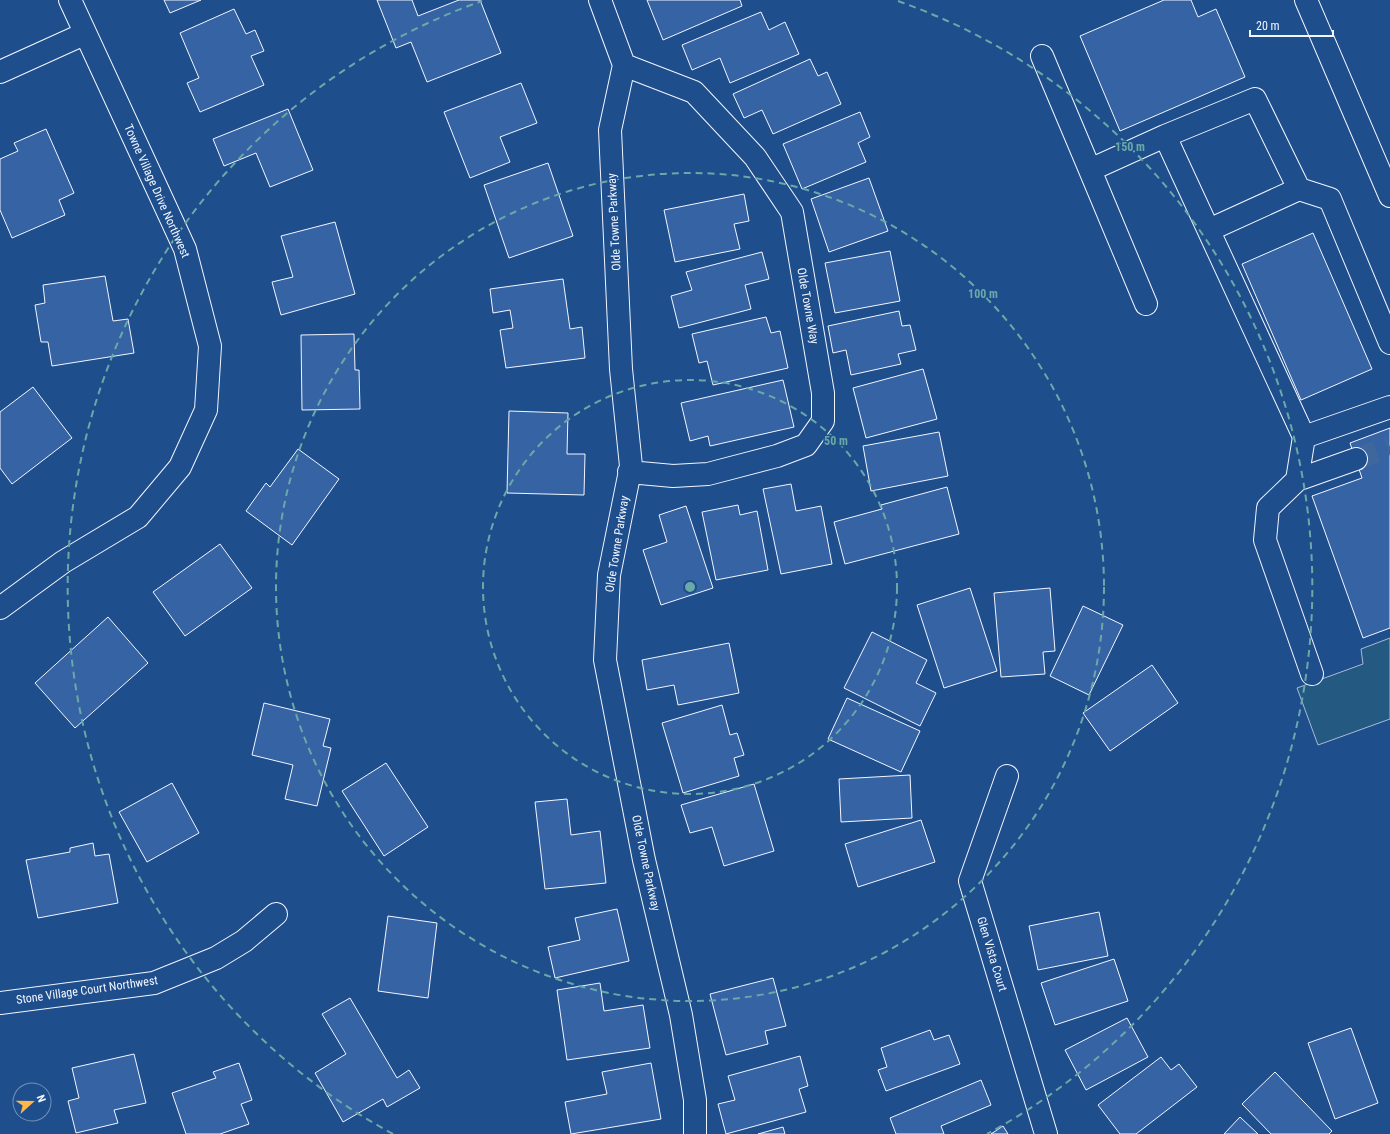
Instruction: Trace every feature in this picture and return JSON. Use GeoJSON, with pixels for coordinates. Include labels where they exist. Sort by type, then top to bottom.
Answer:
{"type":"FeatureCollection","features":[{"type":"Feature","properties":{"kind":"street","name":"Towne Village Drive Northwest"},"geometry":{"type":"LineString","coordinates":[[0,608],[63,562],[138,517],[180,467],[206,410],[210,346],[185,249],[84,34],[70,0]]}},
{"type":"Feature","properties":{"kind":"street"},"geometry":{"type":"LineString","coordinates":[[600,0],[624,65]]}},
{"type":"Feature","properties":{"kind":"street"},"geometry":{"type":"LineString","coordinates":[[1306,0],[1390,196]]}},
{"type":"Feature","properties":{"kind":"street"},"geometry":{"type":"LineString","coordinates":[[0,72],[84,34]]}},
{"type":"Feature","properties":{"kind":"street"},"geometry":{"type":"LineString","coordinates":[[1042,56],[1146,304]]}},
{"type":"Feature","properties":{"kind":"street","name":"Olde Towne Parkway"},"geometry":{"type":"LineString","coordinates":[[624,65],[610,130],[621,369],[631,466],[609,575],[605,660],[644,860],[681,1015],[695,1100],[695,1134]]}},
{"type":"Feature","properties":{"kind":"street","name":"Olde Towne Way"},"geometry":{"type":"LineString","coordinates":[[624,65],[694,92],[755,157],[792,212],[823,393],[823,421],[806,445],[777,456],[708,474],[673,476],[629,472]]}},
{"type":"Feature","properties":{"kind":"street"},"geometry":{"type":"LineString","coordinates":[[1090,170],[1255,98],[1299,189]]}},
{"type":"Feature","properties":{"kind":"street"},"geometry":{"type":"LineString","coordinates":[[1165,136],[1304,437],[1297,480]]}},
{"type":"Feature","properties":{"kind":"street"},"geometry":{"type":"LineString","coordinates":[[1208,230],[1299,189],[1330,199],[1390,343]]}},
{"type":"Feature","properties":{"kind":"street"},"geometry":{"type":"LineString","coordinates":[[1304,437],[1390,407]]}},
{"type":"Feature","properties":{"kind":"street"},"geometry":{"type":"LineString","coordinates":[[1312,674],[1265,540],[1268,508],[1297,480],[1356,459]]}},
{"type":"Feature","properties":{"kind":"street","name":"Glen Vista Court"},"geometry":{"type":"LineString","coordinates":[[1007,776],[970,881],[1046,1134]]}},
{"type":"Feature","properties":{"kind":"street","name":"Stone Village Court Northwest"},"geometry":{"type":"LineString","coordinates":[[0,1003],[154,983],[216,958],[244,941],[276,914]]}},
{"type":"Feature","properties":{"kind":"shaded area"},"geometry":{"type":"Polygon","coordinates":[[[1390,638],[1390,719],[1318,745],[1297,688],[1363,664],[1361,649],[1390,638]]]}},
{"type":"Feature","properties":{"kind":"building"},"geometry":{"type":"Polygon","coordinates":[[[164,0],[201,0],[170,13],[164,0]]]}},
{"type":"Feature","properties":{"kind":"building"},"geometry":{"type":"Polygon","coordinates":[[[377,0],[412,0],[418,16],[459,0],[480,0],[501,53],[427,82],[411,42],[396,48],[377,0]]]}},
{"type":"Feature","properties":{"kind":"building"},"geometry":{"type":"Polygon","coordinates":[[[647,0],[740,0],[742,6],[663,40],[647,0]]]}},
{"type":"Feature","properties":{"kind":"building"},"geometry":{"type":"Polygon","coordinates":[[[1164,0],[1191,0],[1198,17],[1216,9],[1245,77],[1120,131],[1080,36],[1164,0]]]}},
{"type":"Feature","properties":{"kind":"building"},"geometry":{"type":"Polygon","coordinates":[[[234,9],[246,34],[255,30],[264,51],[251,56],[264,85],[200,112],[187,83],[199,78],[180,33],[234,9]]]}},
{"type":"Feature","properties":{"kind":"building"},"geometry":{"type":"Polygon","coordinates":[[[761,12],[769,30],[785,22],[799,54],[730,83],[720,58],[692,70],[682,45],[761,12]]]}},
{"type":"Feature","properties":{"kind":"building"},"geometry":{"type":"Polygon","coordinates":[[[810,59],[818,76],[827,72],[841,104],[773,134],[762,110],[744,118],[733,94],[810,59]]]}},
{"type":"Feature","properties":{"kind":"building"},"geometry":{"type":"Polygon","coordinates":[[[521,83],[537,123],[500,137],[510,162],[470,178],[444,112],[521,83]]]}},
{"type":"Feature","properties":{"kind":"building"},"geometry":{"type":"Polygon","coordinates":[[[288,109],[313,170],[270,187],[256,153],[224,166],[213,139],[288,109]]]}},
{"type":"Feature","properties":{"kind":"building"},"geometry":{"type":"Polygon","coordinates":[[[860,112],[870,137],[858,143],[866,162],[802,189],[783,144],[860,112]]]}},
{"type":"Feature","properties":{"kind":"building"},"geometry":{"type":"Polygon","coordinates":[[[46,129],[74,193],[59,200],[65,215],[12,238],[0,210],[0,159],[18,151],[14,143],[46,129]]]}},
{"type":"Feature","properties":{"kind":"building"},"geometry":{"type":"Polygon","coordinates":[[[548,163],[573,236],[509,258],[484,185],[548,163]]]}},
{"type":"Feature","properties":{"kind":"building"},"geometry":{"type":"Polygon","coordinates":[[[869,178],[888,231],[829,252],[811,199],[869,178]]]}},
{"type":"Feature","properties":{"kind":"building"},"geometry":{"type":"Polygon","coordinates":[[[744,194],[749,221],[734,224],[740,249],[675,262],[664,210],[744,194]]]}},
{"type":"Feature","properties":{"kind":"building"},"geometry":{"type":"Polygon","coordinates":[[[335,222],[355,294],[281,315],[272,282],[293,277],[281,236],[335,222]]]}},
{"type":"Feature","properties":{"kind":"building"},"geometry":{"type":"Polygon","coordinates":[[[1313,233],[1372,369],[1301,400],[1242,264],[1313,233]]]}},
{"type":"Feature","properties":{"kind":"building"},"geometry":{"type":"Polygon","coordinates":[[[890,251],[900,301],[835,313],[825,263],[890,251]]]}},
{"type":"Feature","properties":{"kind":"building"},"geometry":{"type":"Polygon","coordinates":[[[762,252],[769,279],[745,285],[751,309],[679,328],[671,296],[692,290],[686,272],[762,252]]]}},
{"type":"Feature","properties":{"kind":"building"},"geometry":{"type":"Polygon","coordinates":[[[105,276],[113,321],[128,319],[134,353],[52,366],[48,342],[41,342],[35,305],[45,303],[43,285],[105,276]]]}},
{"type":"Feature","properties":{"kind":"building"},"geometry":{"type":"Polygon","coordinates":[[[563,279],[570,329],[582,327],[585,358],[506,368],[500,330],[513,328],[510,310],[493,313],[490,289],[563,279]]]}},
{"type":"Feature","properties":{"kind":"building"},"geometry":{"type":"Polygon","coordinates":[[[899,311],[902,326],[910,325],[916,350],[898,354],[901,364],[851,375],[846,350],[833,353],[828,326],[899,311]]]}},
{"type":"Feature","properties":{"kind":"building"},"geometry":{"type":"Polygon","coordinates":[[[766,317],[771,333],[780,331],[788,368],[713,385],[707,361],[699,363],[692,334],[766,317]]]}},
{"type":"Feature","properties":{"kind":"building"},"geometry":{"type":"Polygon","coordinates":[[[354,334],[355,370],[359,370],[360,409],[302,410],[301,335],[354,334]]]}},
{"type":"Feature","properties":{"kind":"building"},"geometry":{"type":"Polygon","coordinates":[[[923,369],[937,419],[866,438],[853,388],[923,369]]]}},
{"type":"Feature","properties":{"kind":"building"},"geometry":{"type":"Polygon","coordinates":[[[783,380],[794,427],[710,446],[708,436],[690,441],[681,403],[783,380]]]}},
{"type":"Feature","properties":{"kind":"building"},"geometry":{"type":"Polygon","coordinates":[[[33,387],[72,438],[12,484],[0,468],[0,412],[33,387]]]}},
{"type":"Feature","properties":{"kind":"building"},"geometry":{"type":"Polygon","coordinates":[[[509,411],[568,413],[567,454],[585,454],[584,495],[507,493],[509,411]]]}},
{"type":"Feature","properties":{"kind":"building"},"geometry":{"type":"Polygon","coordinates":[[[1390,428],[1390,628],[1363,638],[1312,496],[1362,478],[1350,443],[1390,428]]]}},
{"type":"Feature","properties":{"kind":"building"},"geometry":{"type":"Polygon","coordinates":[[[939,432],[948,476],[871,491],[863,446],[939,432]]]}},
{"type":"Feature","properties":{"kind":"building"},"geometry":{"type":"Polygon","coordinates":[[[298,449],[339,479],[292,545],[246,511],[266,483],[270,487],[298,449]]]}},
{"type":"Feature","properties":{"kind":"building"},"geometry":{"type":"Polygon","coordinates":[[[791,484],[796,511],[821,506],[832,564],[781,574],[763,489],[791,484]]]}},
{"type":"Feature","properties":{"kind":"building"},"geometry":{"type":"Polygon","coordinates":[[[947,487],[959,534],[845,564],[834,522],[882,509],[881,505],[947,487]]]}},
{"type":"Feature","properties":{"kind":"building"},"geometry":{"type":"Polygon","coordinates":[[[738,505],[740,515],[757,511],[768,570],[716,580],[702,512],[738,505]]]}},
{"type":"Feature","properties":{"kind":"building"},"geometry":{"type":"Polygon","coordinates":[[[686,506],[713,588],[661,605],[643,550],[667,542],[659,515],[686,506]]]}},
{"type":"Feature","properties":{"kind":"building"},"geometry":{"type":"Polygon","coordinates":[[[220,544],[252,588],[185,636],[153,592],[220,544]]]}},
{"type":"Feature","properties":{"kind":"building"},"geometry":{"type":"Polygon","coordinates":[[[970,588],[997,671],[944,688],[917,605],[970,588]]]}},
{"type":"Feature","properties":{"kind":"building"},"geometry":{"type":"Polygon","coordinates":[[[1050,588],[1055,651],[1043,652],[1045,674],[1001,677],[994,593],[1050,588]]]}},
{"type":"Feature","properties":{"kind":"building"},"geometry":{"type":"Polygon","coordinates":[[[1083,606],[1123,625],[1089,695],[1050,676],[1083,606]]]}},
{"type":"Feature","properties":{"kind":"building"},"geometry":{"type":"Polygon","coordinates":[[[108,617],[148,663],[75,728],[35,683],[108,617]]]}},
{"type":"Feature","properties":{"kind":"building"},"geometry":{"type":"Polygon","coordinates":[[[872,632],[927,660],[916,683],[936,693],[920,726],[844,688],[872,632]]]}},
{"type":"Feature","properties":{"kind":"building"},"geometry":{"type":"Polygon","coordinates":[[[729,643],[739,693],[678,705],[674,685],[647,690],[642,660],[729,643]]]}},
{"type":"Feature","properties":{"kind":"building"},"geometry":{"type":"Polygon","coordinates":[[[1152,665],[1178,703],[1110,751],[1083,713],[1152,665]]]}},
{"type":"Feature","properties":{"kind":"building"},"geometry":{"type":"Polygon","coordinates":[[[847,698],[920,731],[901,772],[828,739],[847,698]]]}},
{"type":"Feature","properties":{"kind":"building"},"geometry":{"type":"Polygon","coordinates":[[[264,703],[330,719],[323,746],[331,748],[317,806],[285,799],[293,765],[252,755],[264,703]]]}},
{"type":"Feature","properties":{"kind":"building"},"geometry":{"type":"Polygon","coordinates":[[[722,705],[730,735],[737,733],[744,755],[734,758],[739,776],[683,793],[662,723],[722,705]]]}},
{"type":"Feature","properties":{"kind":"building"},"geometry":{"type":"Polygon","coordinates":[[[386,763],[428,827],[384,856],[342,791],[386,763]]]}},
{"type":"Feature","properties":{"kind":"building"},"geometry":{"type":"Polygon","coordinates":[[[910,775],[912,818],[841,822],[839,779],[910,775]]]}},
{"type":"Feature","properties":{"kind":"building"},"geometry":{"type":"Polygon","coordinates":[[[172,783],[199,833],[147,862],[119,812],[172,783]]]}},
{"type":"Feature","properties":{"kind":"building"},"geometry":{"type":"Polygon","coordinates":[[[754,784],[774,851],[724,866],[712,827],[690,833],[681,805],[754,784]]]}},
{"type":"Feature","properties":{"kind":"building"},"geometry":{"type":"Polygon","coordinates":[[[567,799],[571,835],[600,831],[606,883],[545,889],[535,802],[567,799]]]}},
{"type":"Feature","properties":{"kind":"building"},"geometry":{"type":"Polygon","coordinates":[[[921,820],[935,862],[858,887],[845,844],[921,820]]]}},
{"type":"Feature","properties":{"kind":"building"},"geometry":{"type":"Polygon","coordinates":[[[93,843],[95,856],[109,854],[118,903],[38,918],[26,860],[70,852],[70,848],[93,843]]]}},
{"type":"Feature","properties":{"kind":"building"},"geometry":{"type":"Polygon","coordinates":[[[617,909],[629,961],[555,978],[548,947],[580,940],[575,918],[617,909]]]}},
{"type":"Feature","properties":{"kind":"building"},"geometry":{"type":"Polygon","coordinates":[[[1099,912],[1108,956],[1038,970],[1029,926],[1099,912]]]}},
{"type":"Feature","properties":{"kind":"building"},"geometry":{"type":"Polygon","coordinates":[[[388,916],[437,923],[428,998],[378,991],[388,916]]]}},
{"type":"Feature","properties":{"kind":"building"},"geometry":{"type":"Polygon","coordinates":[[[1114,959],[1128,1001],[1055,1025],[1041,983],[1114,959]]]}},
{"type":"Feature","properties":{"kind":"building"},"geometry":{"type":"Polygon","coordinates":[[[773,978],[786,1026],[765,1031],[768,1044],[726,1055],[710,994],[773,978]]]}},
{"type":"Feature","properties":{"kind":"building"},"geometry":{"type":"Polygon","coordinates":[[[600,983],[604,1011],[643,1005],[650,1048],[567,1060],[557,990],[600,983]]]}},
{"type":"Feature","properties":{"kind":"building"},"geometry":{"type":"Polygon","coordinates":[[[350,998],[397,1078],[409,1070],[420,1088],[387,1107],[383,1099],[343,1122],[315,1073],[346,1054],[322,1014],[350,998]]]}},
{"type":"Feature","properties":{"kind":"building"},"geometry":{"type":"Polygon","coordinates":[[[1127,1018],[1148,1057],[1086,1090],[1065,1050],[1127,1018]]]}},
{"type":"Feature","properties":{"kind":"building"},"geometry":{"type":"Polygon","coordinates":[[[1351,1028],[1378,1103],[1335,1119],[1308,1043],[1351,1028]]]}},
{"type":"Feature","properties":{"kind":"building"},"geometry":{"type":"Polygon","coordinates":[[[930,1030],[934,1040],[949,1035],[960,1064],[886,1091],[878,1070],[887,1067],[881,1048],[930,1030]]]}},
{"type":"Feature","properties":{"kind":"building"},"geometry":{"type":"Polygon","coordinates":[[[134,1054],[146,1103],[114,1110],[118,1123],[76,1133],[68,1101],[79,1098],[72,1068],[134,1054]]]}},
{"type":"Feature","properties":{"kind":"building"},"geometry":{"type":"Polygon","coordinates":[[[800,1056],[808,1086],[799,1089],[806,1112],[726,1134],[718,1104],[735,1100],[728,1076],[800,1056]]]}},
{"type":"Feature","properties":{"kind":"building"},"geometry":{"type":"Polygon","coordinates":[[[1161,1057],[1171,1070],[1179,1064],[1197,1087],[1136,1134],[1120,1134],[1098,1105],[1161,1057]]]}},
{"type":"Feature","properties":{"kind":"building"},"geometry":{"type":"Polygon","coordinates":[[[239,1063],[252,1100],[241,1104],[249,1124],[220,1134],[186,1134],[172,1093],[216,1078],[213,1072],[239,1063]]]}},
{"type":"Feature","properties":{"kind":"building"},"geometry":{"type":"Polygon","coordinates":[[[651,1063],[661,1119],[571,1134],[565,1102],[607,1094],[602,1072],[651,1063]]]}},
{"type":"Feature","properties":{"kind":"building"},"geometry":{"type":"Polygon","coordinates":[[[1275,1072],[1332,1131],[1329,1134],[1271,1134],[1242,1104],[1275,1072]]]}},
{"type":"Feature","properties":{"kind":"building"},"geometry":{"type":"Polygon","coordinates":[[[981,1080],[991,1105],[941,1126],[944,1134],[896,1134],[890,1118],[981,1080]]]}},
{"type":"Feature","properties":{"kind":"building"},"geometry":{"type":"Polygon","coordinates":[[[1240,1117],[1258,1134],[1224,1134],[1240,1117]]]}},
{"type":"Feature","properties":{"kind":"building"},"geometry":{"type":"Polygon","coordinates":[[[1003,1126],[1008,1134],[991,1134],[1003,1126]]]}},
{"type":"Feature","properties":{"kind":"building"},"geometry":{"type":"Polygon","coordinates":[[[783,1127],[785,1134],[758,1134],[783,1127]]]}},
{"type":"Feature","properties":{"kind":"tunnel"},"geometry":{"type":"LineString","coordinates":[[1356,459],[1390,447]]}}]}
